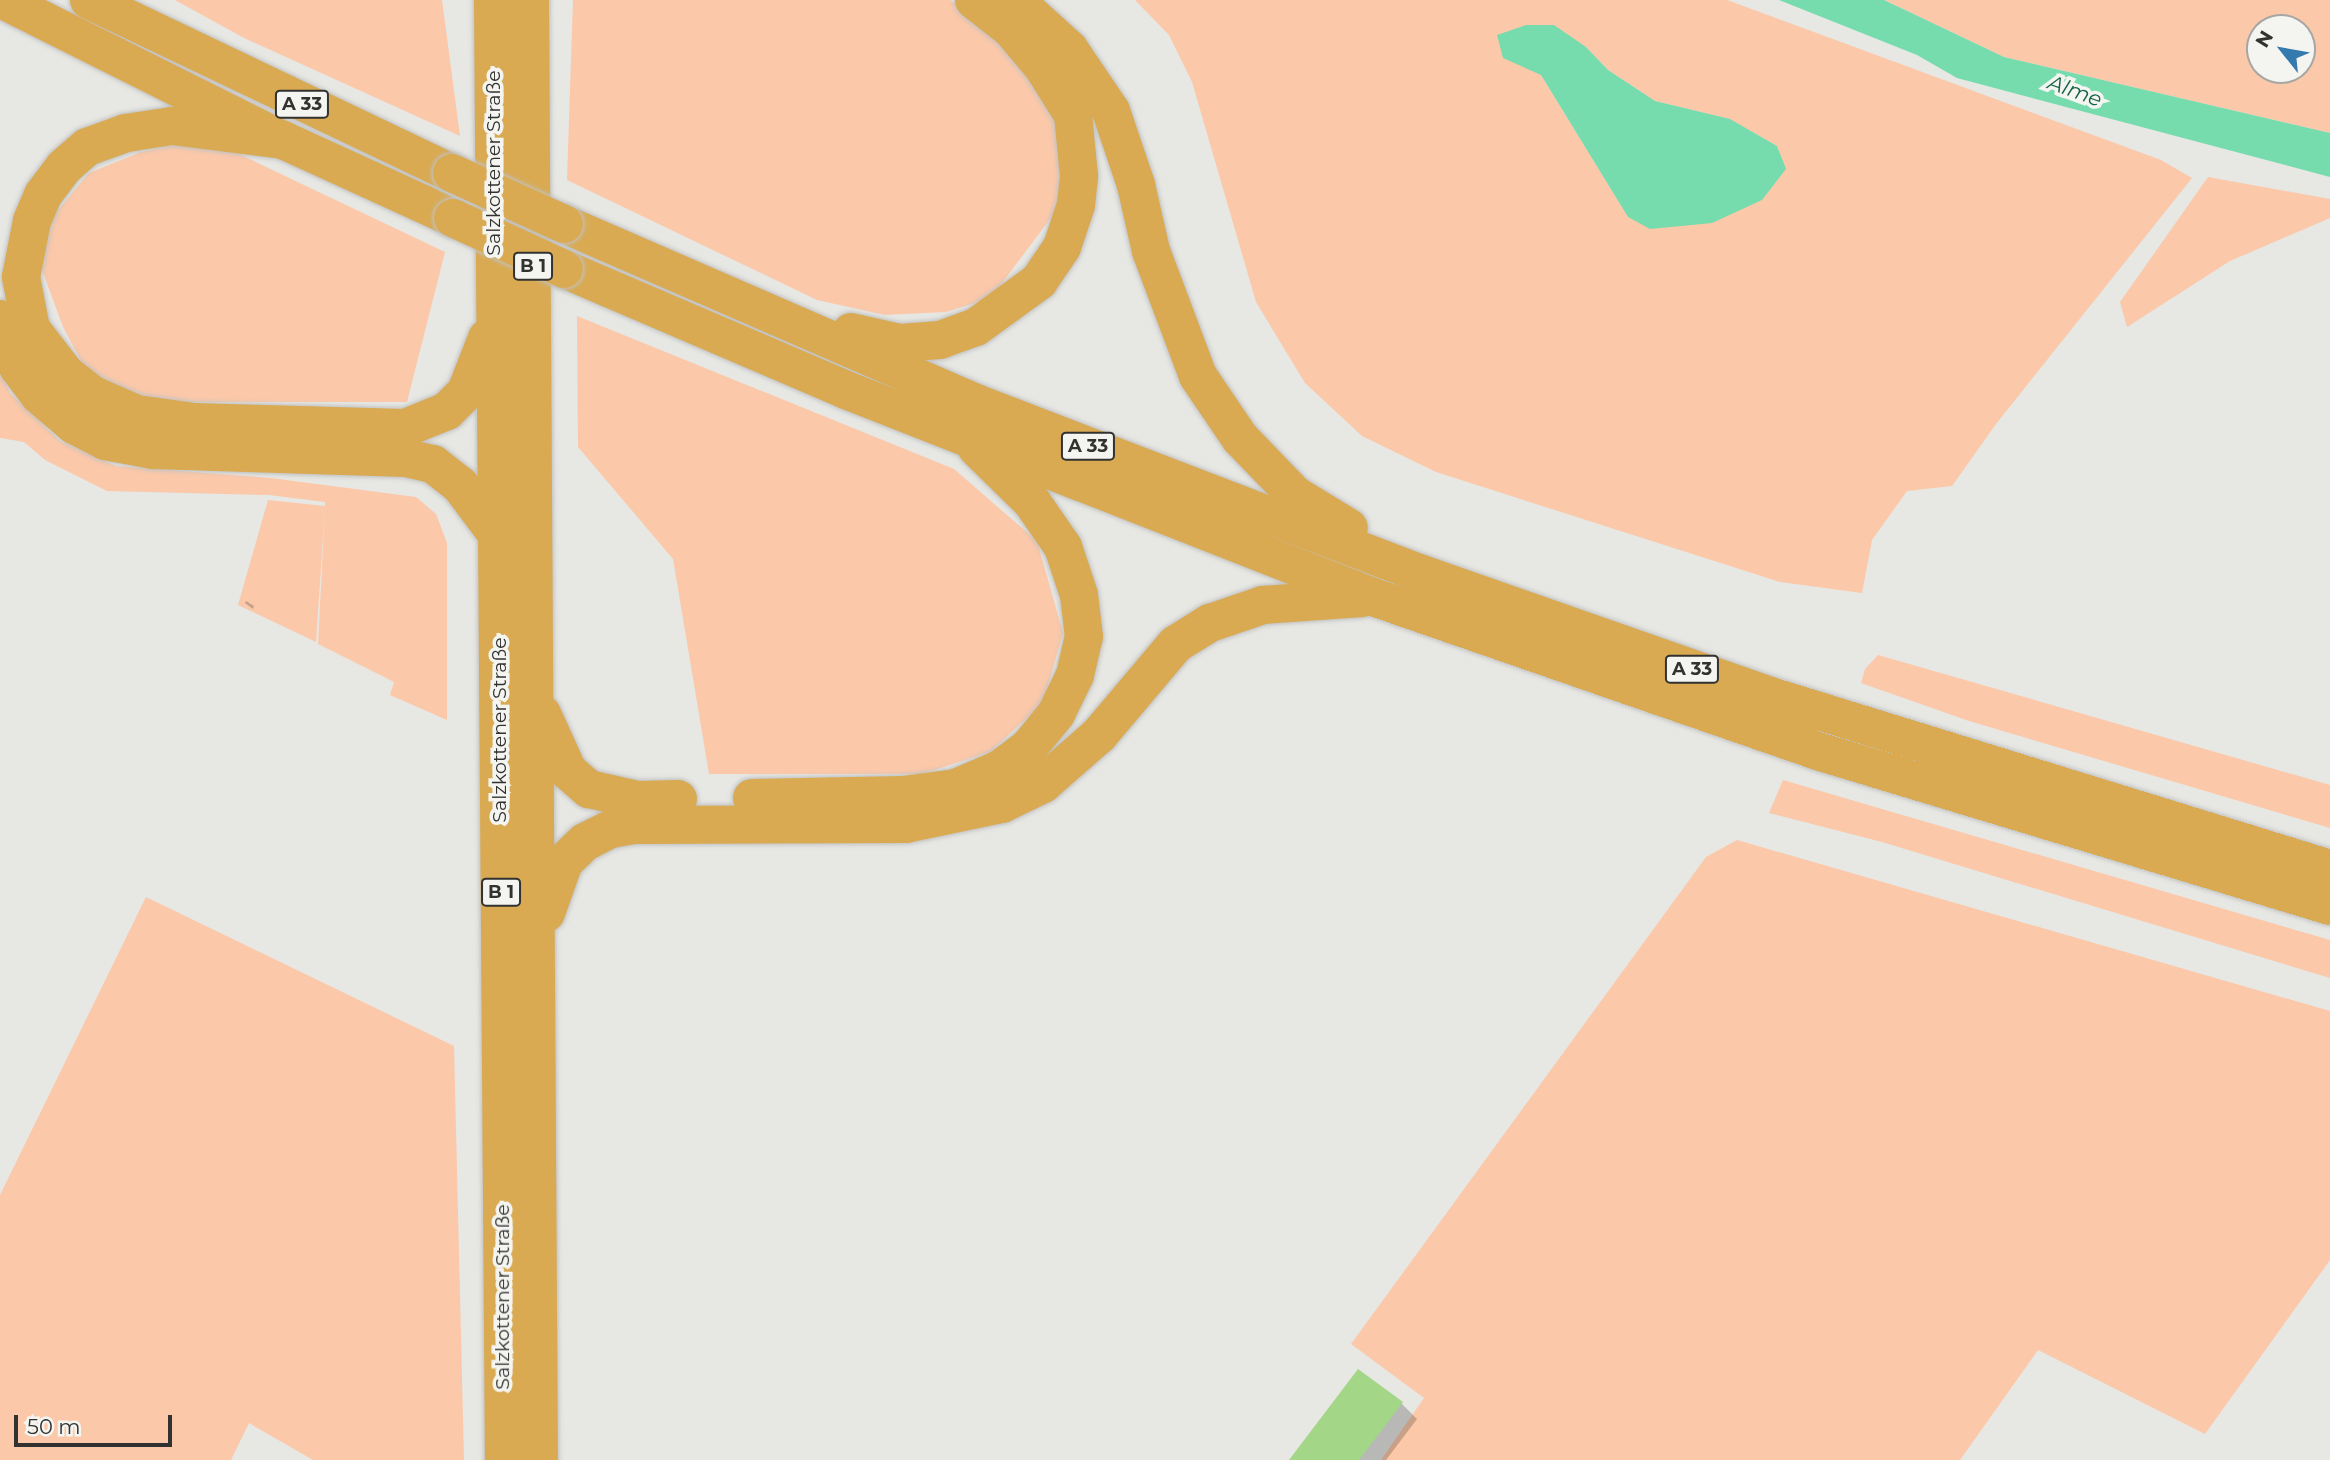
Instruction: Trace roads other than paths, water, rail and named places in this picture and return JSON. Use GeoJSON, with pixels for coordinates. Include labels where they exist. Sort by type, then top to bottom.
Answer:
{"type":"FeatureCollection","features":[{"type":"Feature","properties":{"kind":"highway","name":"A 33"},"geometry":{"type":"LineString","coordinates":[[3,0],[283,140],[565,269],[964,436],[1373,597],[1824,753],[2330,906]]}},
{"type":"Feature","properties":{"kind":"highway","name":"A 33"},"geometry":{"type":"LineString","coordinates":[[89,0],[564,224],[757,311],[988,408],[1422,574],[1767,695],[2330,869]]}},
{"type":"Feature","properties":{"kind":"highway"},"geometry":{"type":"LineString","coordinates":[[115,0],[153,32]]}},
{"type":"Feature","properties":{"kind":"highway","name":"Salzkottener Straße"},"geometry":{"type":"LineString","coordinates":[[493,0],[504,1460]]}},
{"type":"Feature","properties":{"kind":"highway","name":"Salzkottener Straße"},"geometry":{"type":"LineString","coordinates":[[530,0],[539,1460]]}},
{"type":"Feature","properties":{"kind":"highway"},"geometry":{"type":"LineString","coordinates":[[757,311],[900,344],[940,340],[976,327],[1039,281],[1062,247],[1076,205],[1079,176],[1073,115],[1043,67],[1011,29],[974,0]]}},
{"type":"Feature","properties":{"kind":"highway"},"geometry":{"type":"LineString","coordinates":[[1015,0],[1069,49],[1111,111],[1171,312],[1198,376],[1240,438],[1295,495],[1422,574]]}},
{"type":"Feature","properties":{"kind":"highway"},"geometry":{"type":"LineString","coordinates":[[283,140],[172,126],[126,132],[88,147],[64,167],[43,195],[32,222],[21,277],[31,329],[66,374],[93,395],[136,414],[405,428],[447,411],[466,391],[495,309]]}},
{"type":"Feature","properties":{"kind":"highway"},"geometry":{"type":"LineString","coordinates":[[0,319],[18,367],[39,395],[65,419],[105,441],[153,450],[406,458],[433,464],[460,485],[499,537]]}},
{"type":"Feature","properties":{"kind":"highway"},"geometry":{"type":"LineString","coordinates":[[536,699],[568,771],[589,789],[609,796],[638,800],[903,795],[956,788],[1000,769],[1029,747],[1056,715],[1075,675],[1084,637],[1080,605],[1063,548],[1032,502],[964,436]]}},
{"type":"Feature","properties":{"kind":"highway"},"geometry":{"type":"LineString","coordinates":[[537,949],[564,862],[585,842],[611,830],[634,825],[906,824],[1002,804],[1044,784],[1099,735],[1177,644],[1210,623],[1263,605],[1373,597]]}},
{"type":"Feature","properties":{"kind":"water","name":"Alme"},"geometry":{"type":"Polygon","coordinates":[[[1779,0],[1884,0],[2004,57],[2330,133],[2330,177],[1957,78],[1917,55],[1779,0]]]}},
{"type":"Feature","properties":{"kind":"water"},"geometry":{"type":"Polygon","coordinates":[[[1526,25],[1554,25],[1586,47],[1608,70],[1655,101],[1730,119],[1777,146],[1786,169],[1762,200],[1712,223],[1650,229],[1628,217],[1541,75],[1503,58],[1497,35],[1526,25]]]}}]}
